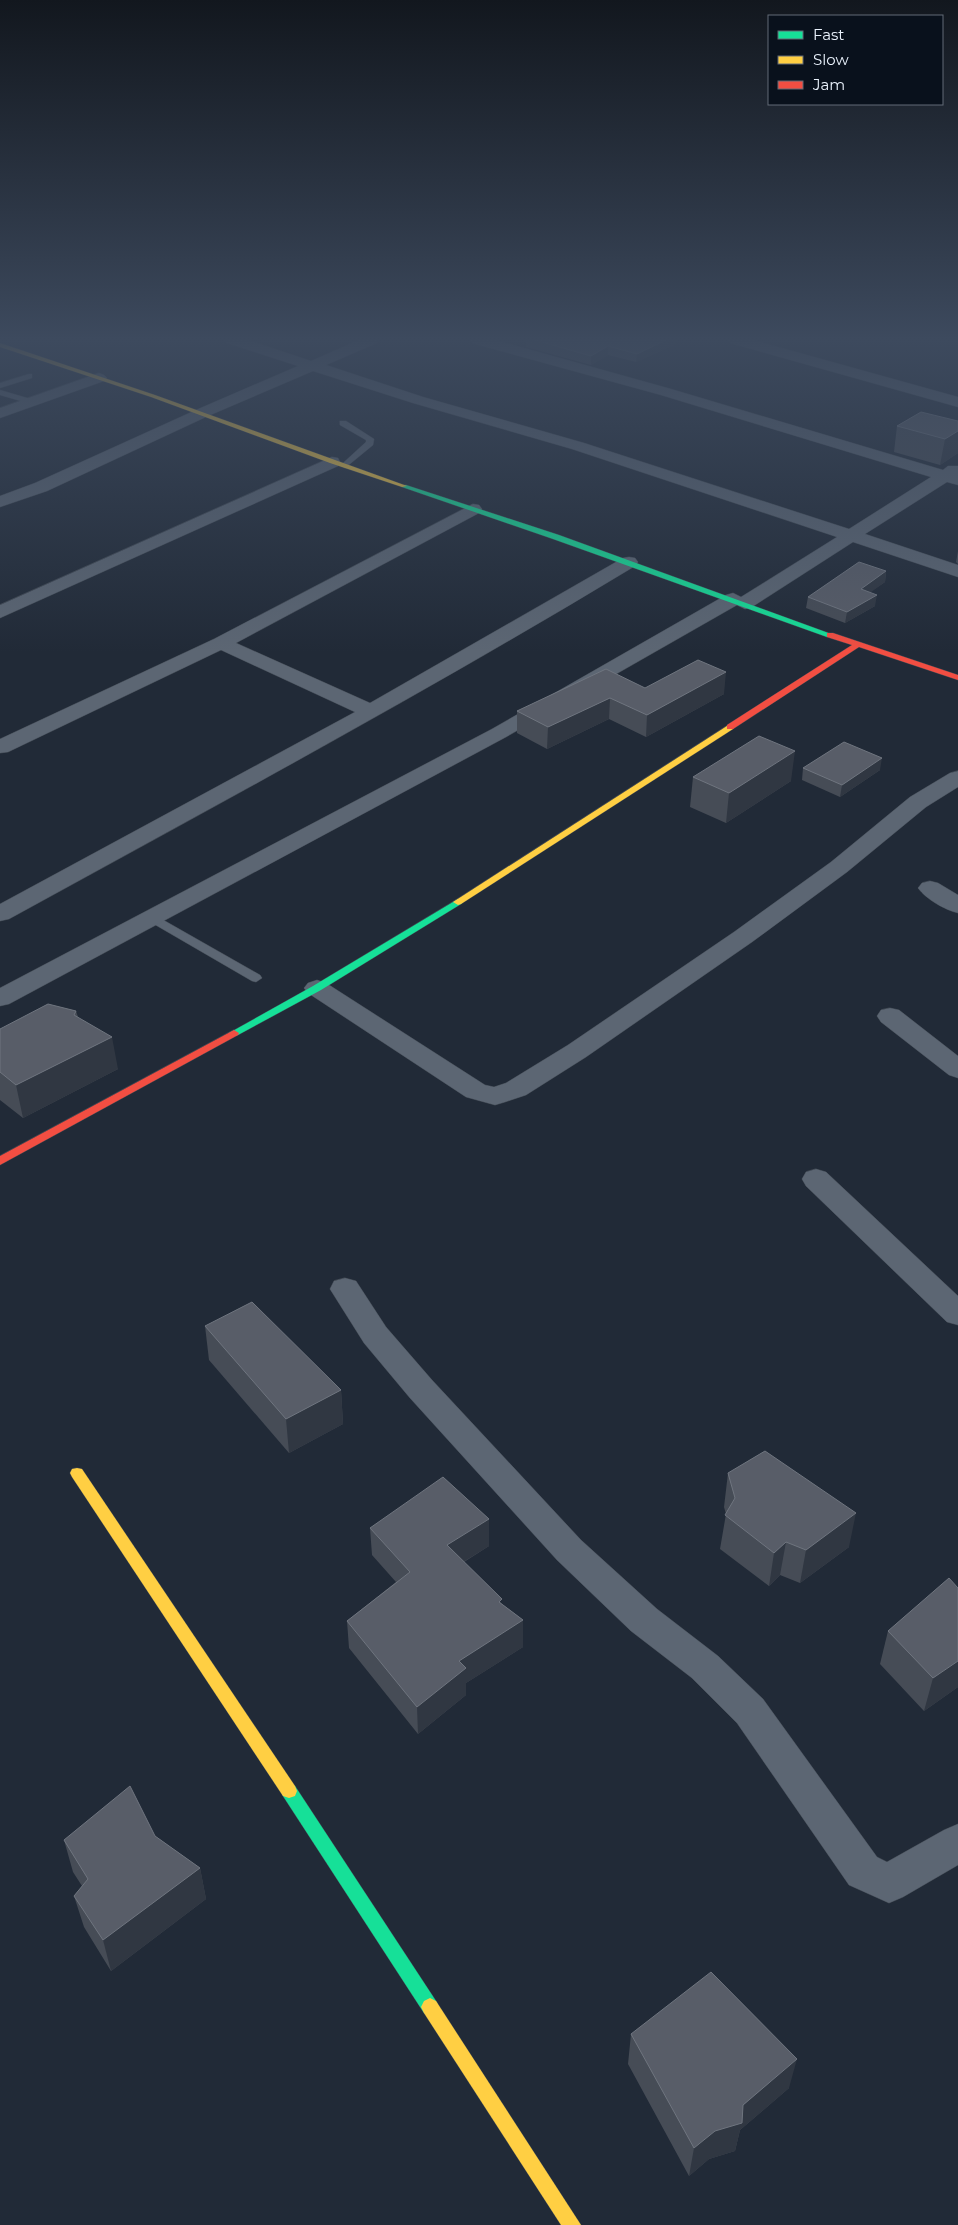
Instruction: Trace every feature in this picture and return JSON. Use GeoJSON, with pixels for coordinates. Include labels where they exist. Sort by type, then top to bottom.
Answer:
{"type":"FeatureCollection","features":[{"type":"Feature","properties":{"kind":"street"},"geometry":{"type":"LineString","coordinates":[[0,502],[41,486],[134,444]]}},
{"type":"Feature","properties":{"kind":"street"},"geometry":{"type":"LineString","coordinates":[[284,444],[338,464],[629,562],[857,645],[958,678]]}},
{"type":"Feature","properties":{"kind":"street"},"geometry":{"type":"LineString","coordinates":[[570,444],[958,571]]}},
{"type":"Feature","properties":{"kind":"street"},"geometry":{"type":"LineString","coordinates":[[848,444],[954,474]]}},
{"type":"Feature","properties":{"kind":"street"},"geometry":{"type":"LineString","coordinates":[[0,612],[338,464]]}},
{"type":"Feature","properties":{"kind":"street"},"geometry":{"type":"LineString","coordinates":[[0,998],[499,733],[739,601],[954,474]]}},
{"type":"Feature","properties":{"kind":"street"},"geometry":{"type":"LineString","coordinates":[[0,747],[220,644],[473,509]]}},
{"type":"Feature","properties":{"kind":"street"},"geometry":{"type":"LineString","coordinates":[[0,914],[372,712],[518,630],[629,562]]}},
{"type":"Feature","properties":{"kind":"street"},"geometry":{"type":"LineString","coordinates":[[220,644],[372,712]]}},
{"type":"Feature","properties":{"kind":"street"},"geometry":{"type":"LineString","coordinates":[[0,1161],[317,988],[471,894],[857,645]]}},
{"type":"Feature","properties":{"kind":"street"},"geometry":{"type":"LineString","coordinates":[[317,988],[476,1091],[495,1096],[516,1089],[577,1051],[744,937],[839,867],[918,802],[958,778]]}},
{"type":"Feature","properties":{"kind":"street"},"geometry":{"type":"LineString","coordinates":[[930,888],[958,906]]}},
{"type":"Feature","properties":{"kind":"street"},"geometry":{"type":"LineString","coordinates":[[890,1016],[958,1069]]}},
{"type":"Feature","properties":{"kind":"street"},"geometry":{"type":"LineString","coordinates":[[816,1179],[958,1314]]}},
{"type":"Feature","properties":{"kind":"street"},"geometry":{"type":"LineString","coordinates":[[345,1289],[375,1335],[421,1389],[569,1550],[644,1620],[705,1667],[750,1711],[863,1872],[889,1884],[958,1843]]}},
{"type":"Feature","properties":{"kind":"street"},"geometry":{"type":"LineString","coordinates":[[77,1473],[324,1844],[572,2225]]}},
{"type":"Feature","properties":{"kind":"lane"},"geometry":{"type":"LineString","coordinates":[[338,464],[367,444]]}},
{"type":"Feature","properties":{"kind":"lane"},"geometry":{"type":"LineString","coordinates":[[151,917],[256,978]]}},
{"type":"Feature","properties":{"kind":"building"},"geometry":{"type":"Polygon","coordinates":[[[859,562],[886,571],[861,589],[877,595],[847,612],[808,597],[859,562]]]}},
{"type":"Feature","properties":{"kind":"building"},"geometry":{"type":"Polygon","coordinates":[[[698,660],[726,672],[647,715],[610,698],[548,727],[517,711],[606,669],[645,688],[698,660]]]}},
{"type":"Feature","properties":{"kind":"building"},"geometry":{"type":"Polygon","coordinates":[[[759,736],[795,751],[729,793],[693,777],[759,736]]]}},
{"type":"Feature","properties":{"kind":"building"},"geometry":{"type":"Polygon","coordinates":[[[844,742],[882,758],[842,785],[803,768],[844,742]]]}},
{"type":"Feature","properties":{"kind":"building"},"geometry":{"type":"Polygon","coordinates":[[[48,1004],[76,1011],[74,1015],[112,1037],[16,1085],[0,1072],[0,1029],[48,1004]]]}},
{"type":"Feature","properties":{"kind":"building"},"geometry":{"type":"Polygon","coordinates":[[[252,1302],[341,1390],[286,1419],[205,1326],[252,1302]]]}},
{"type":"Feature","properties":{"kind":"building"},"geometry":{"type":"Polygon","coordinates":[[[765,1451],[856,1513],[806,1550],[786,1542],[774,1553],[725,1515],[735,1498],[728,1473],[765,1451]]]}},
{"type":"Feature","properties":{"kind":"building"},"geometry":{"type":"Polygon","coordinates":[[[443,1477],[489,1519],[447,1545],[502,1599],[499,1602],[523,1620],[459,1661],[466,1668],[417,1707],[347,1621],[410,1572],[370,1528],[443,1477]]]}},
{"type":"Feature","properties":{"kind":"building"},"geometry":{"type":"Polygon","coordinates":[[[949,1578],[958,1588],[958,1661],[933,1678],[888,1631],[949,1578]]]}},
{"type":"Feature","properties":{"kind":"building"},"geometry":{"type":"Polygon","coordinates":[[[130,1786],[155,1836],[200,1868],[103,1940],[74,1896],[88,1879],[64,1840],[130,1786]]]}},
{"type":"Feature","properties":{"kind":"building"},"geometry":{"type":"Polygon","coordinates":[[[711,1972],[797,2059],[743,2105],[742,2123],[715,2131],[694,2148],[631,2034],[711,1972]]]}},
{"type":"Feature","properties":{"kind":"traffic: fast"},"geometry":{"type":"LineString","coordinates":[[404,486],[556,537],[830,635]]}},
{"type":"Feature","properties":{"kind":"traffic: fast"},"geometry":{"type":"LineString","coordinates":[[234,1033],[317,988],[458,902]]}},
{"type":"Feature","properties":{"kind":"traffic: fast"},"geometry":{"type":"LineString","coordinates":[[289,1791],[430,2007]]}},
{"type":"Feature","properties":{"kind":"traffic: slow"},"geometry":{"type":"LineString","coordinates":[[283,444],[404,486]]}},
{"type":"Feature","properties":{"kind":"traffic: slow"},"geometry":{"type":"LineString","coordinates":[[458,902],[730,727]]}},
{"type":"Feature","properties":{"kind":"traffic: slow"},"geometry":{"type":"LineString","coordinates":[[77,1473],[289,1791]]}},
{"type":"Feature","properties":{"kind":"traffic: slow"},"geometry":{"type":"LineString","coordinates":[[430,2007],[572,2225]]}},
{"type":"Feature","properties":{"kind":"traffic: jam"},"geometry":{"type":"LineString","coordinates":[[830,635],[958,678]]}},
{"type":"Feature","properties":{"kind":"traffic: jam"},"geometry":{"type":"LineString","coordinates":[[730,727],[857,645]]}},
{"type":"Feature","properties":{"kind":"traffic: jam"},"geometry":{"type":"LineString","coordinates":[[0,1161],[234,1033]]}}]}
